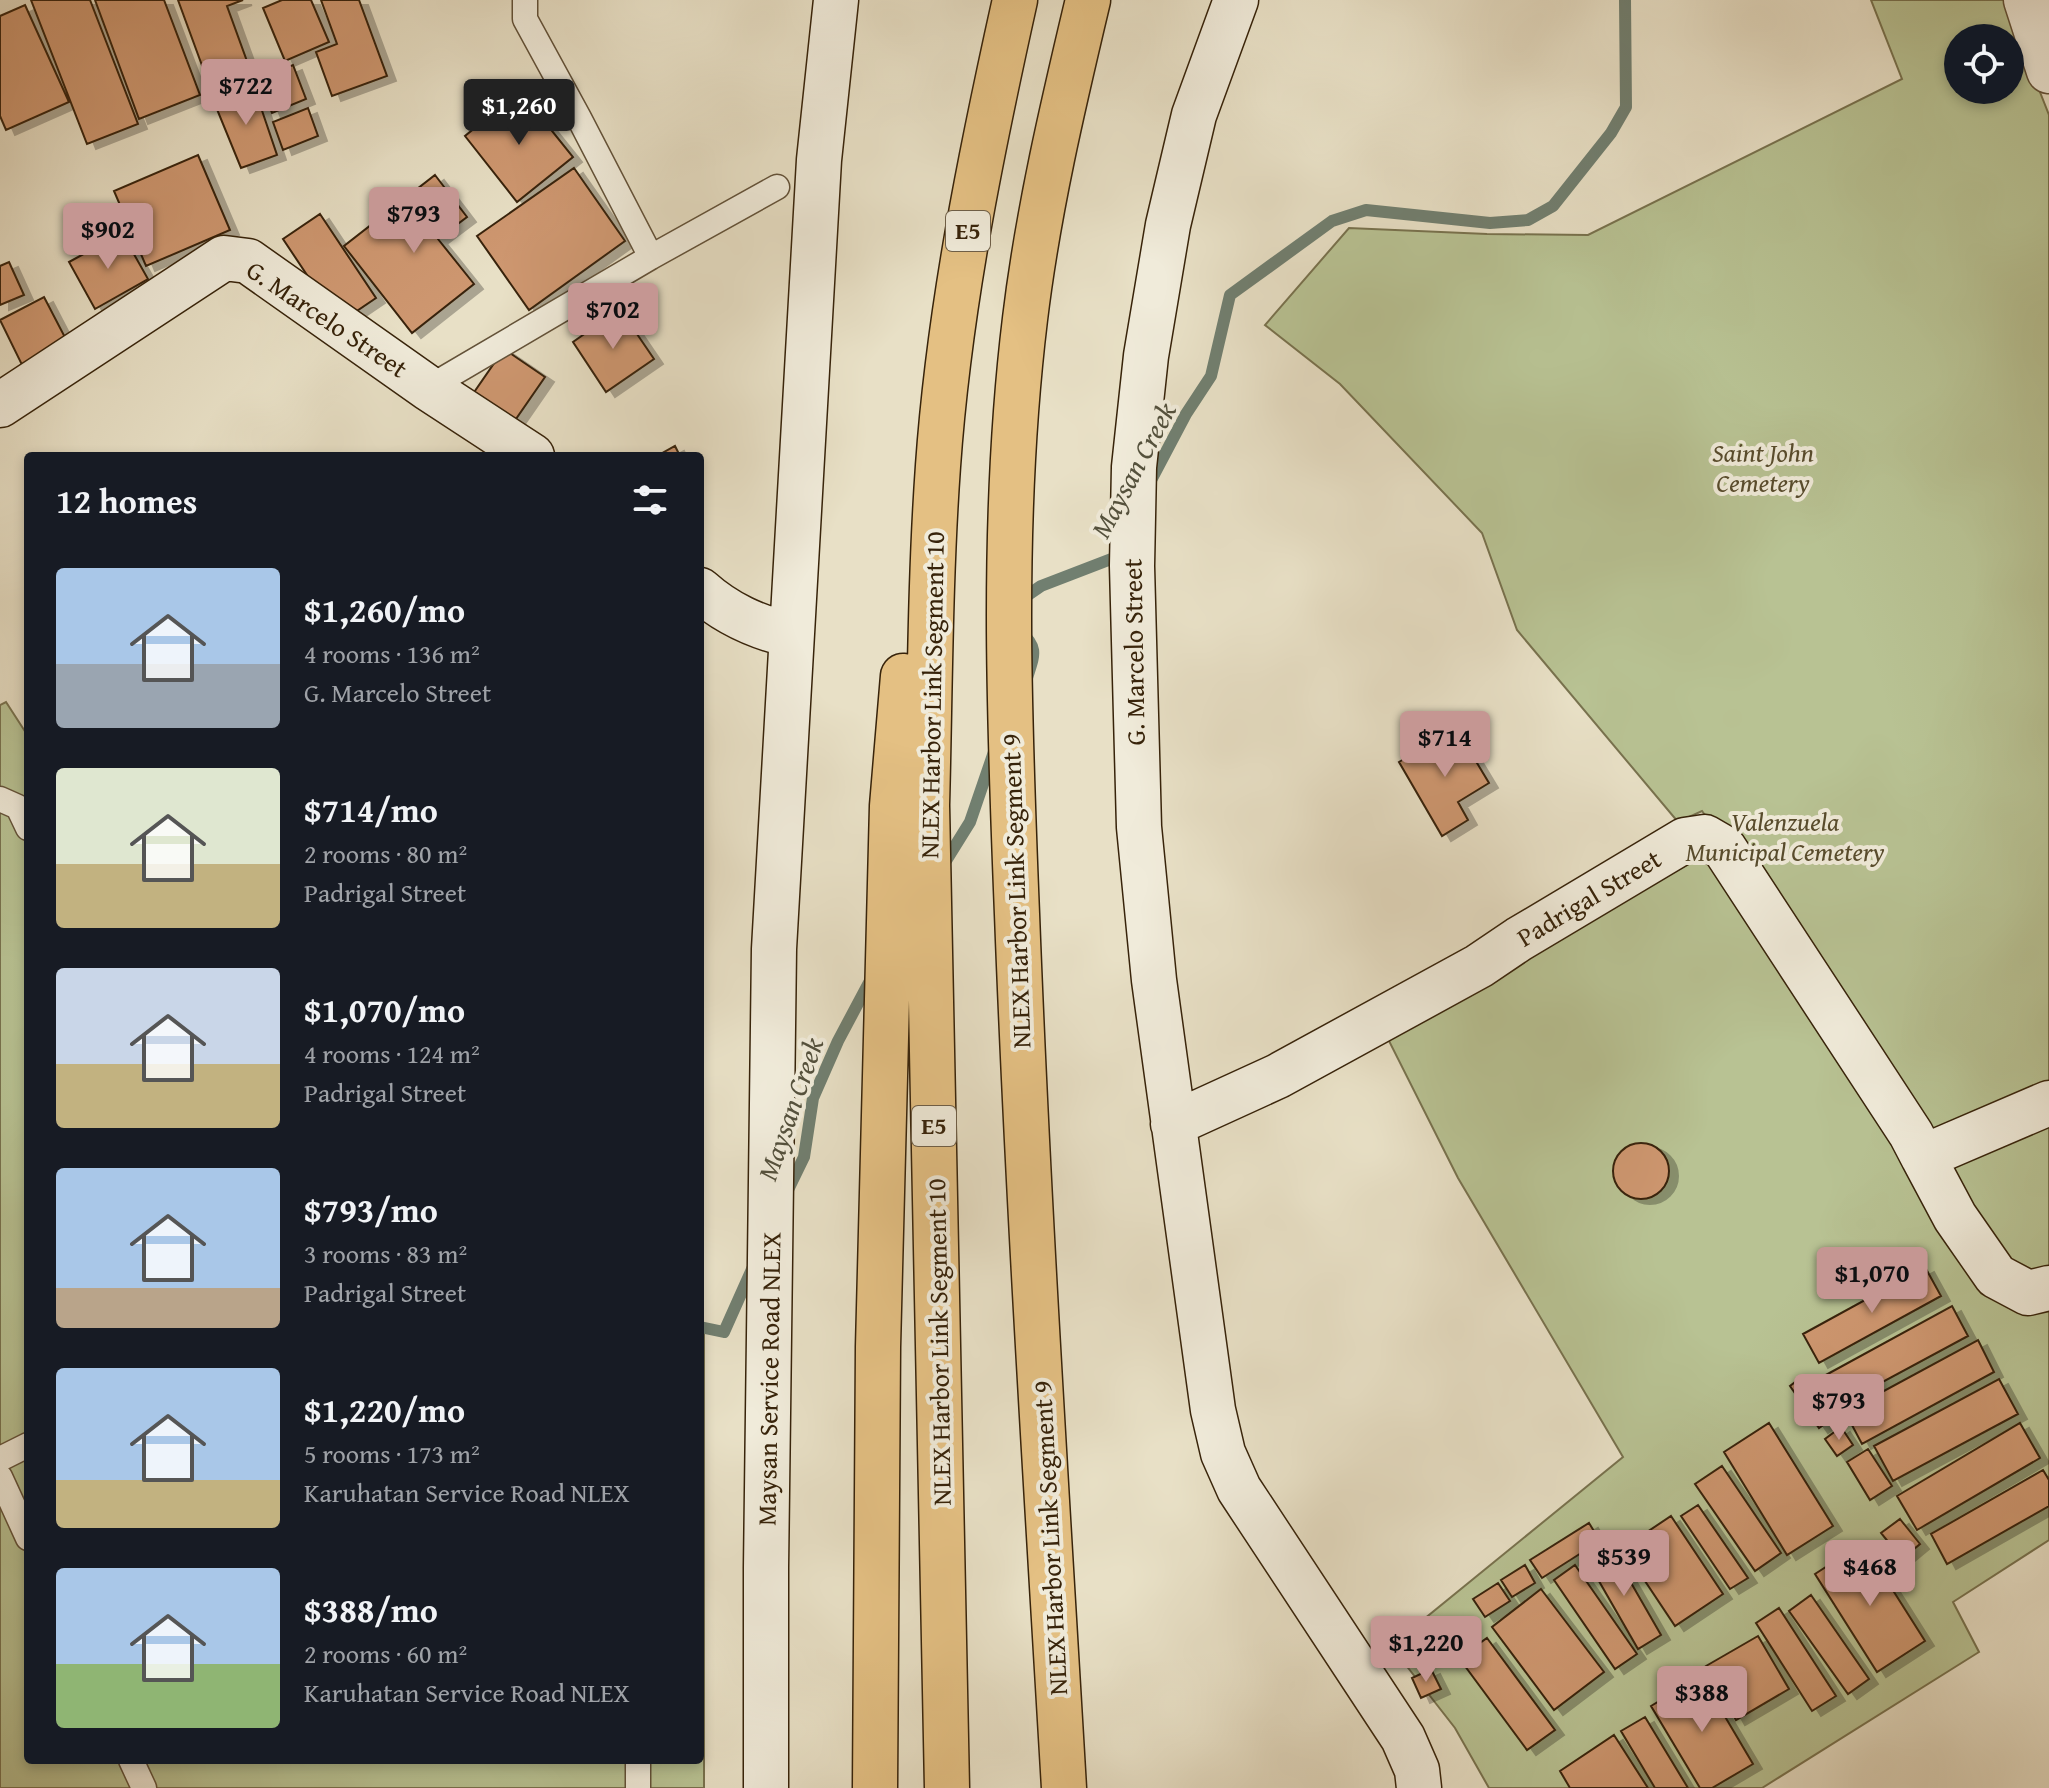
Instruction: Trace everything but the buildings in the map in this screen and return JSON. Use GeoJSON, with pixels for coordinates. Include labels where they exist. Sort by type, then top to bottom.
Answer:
{"type":"FeatureCollection","features":[{"type":"Feature","properties":{"kind":"highway","name":"E5"},"geometry":{"type":"LineString","coordinates":[[938,465],[967,237],[983,144],[1015,0]]}},
{"type":"Feature","properties":{"kind":"highway","name":"NLEX Harbor Link Segment 9"},"geometry":{"type":"LineString","coordinates":[[1064,1788],[1022,1070],[1007,659],[1014,464],[1025,319],[1053,150],[1088,0]]}},
{"type":"Feature","properties":{"kind":"highway"},"geometry":{"type":"LineString","coordinates":[[875,1788],[878,1347],[892,806],[908,620],[938,465]]}},
{"type":"Feature","properties":{"kind":"highway","name":"NLEX Harbor Link Segment 10"},"geometry":{"type":"LineString","coordinates":[[938,465],[927,805],[947,1788]]}},
{"type":"Feature","properties":{"kind":"street"},"geometry":{"type":"LineString","coordinates":[[704,593],[758,628],[791,635],[819,160],[836,0]]}},
{"type":"Feature","properties":{"kind":"street","name":"G. Marcelo Street"},"geometry":{"type":"LineString","coordinates":[[1236,0],[1194,115],[1168,225],[1146,356],[1134,467],[1132,566],[1139,827],[1154,980],[1213,1410],[1223,1453],[1239,1489],[1403,1738],[1417,1770],[1419,1788]]}},
{"type":"Feature","properties":{"kind":"street"},"geometry":{"type":"LineString","coordinates":[[2026,0],[2049,71]]}},
{"type":"Feature","properties":{"kind":"street","name":"G. Marcelo Street"},"geometry":{"type":"LineString","coordinates":[[0,405],[224,258],[248,261],[428,388],[526,452]]}},
{"type":"Feature","properties":{"kind":"street","name":"Maysan Service Road NLEX"},"geometry":{"type":"LineString","coordinates":[[766,1788],[772,1003],[791,635]]}},
{"type":"Feature","properties":{"kind":"street","name":"Padrigal Street"},"geometry":{"type":"LineString","coordinates":[[1173,1124],[1278,1076],[1479,966],[1685,840],[1705,837],[1724,848],[1911,1134],[1955,1217],[1996,1276],[2028,1293],[2049,1288]]}},
{"type":"Feature","properties":{"kind":"street"},"geometry":{"type":"LineString","coordinates":[[1923,1157],[2049,1103]]}},
{"type":"Feature","properties":{"kind":"lane"},"geometry":{"type":"LineString","coordinates":[[525,0],[525,19],[651,257]]}},
{"type":"Feature","properties":{"kind":"lane"},"geometry":{"type":"LineString","coordinates":[[428,388],[777,187]]}},
{"type":"Feature","properties":{"kind":"lane"},"geometry":{"type":"LineString","coordinates":[[0,799],[18,807],[24,820]]}},
{"type":"Feature","properties":{"kind":"lane"},"geometry":{"type":"LineString","coordinates":[[0,1459],[24,1447]]}},
{"type":"Feature","properties":{"kind":"lane"},"geometry":{"type":"LineString","coordinates":[[0,1477],[24,1529]]}},
{"type":"Feature","properties":{"kind":"lane"},"geometry":{"type":"LineString","coordinates":[[133,1764],[144,1788]]}},
{"type":"Feature","properties":{"kind":"lane"},"geometry":{"type":"LineString","coordinates":[[638,1764],[638,1788]]}},
{"type":"Feature","properties":{"kind":"green space","name":"Saint John Cemetery"},"geometry":{"type":"Polygon","coordinates":[[[1871,0],[2008,0],[2015,24],[1944,24],[1944,104],[2024,104],[2024,52],[2049,115],[2049,1089],[1938,1139],[1702,811],[1678,822],[1517,630],[1482,533],[1340,384],[1265,325],[1349,228],[1588,235],[1902,79],[1871,0]]]}},
{"type":"Feature","properties":{"kind":"green space"},"geometry":{"type":"Polygon","coordinates":[[[6,702],[24,730],[24,1764],[704,1764],[704,1788],[0,1788],[0,705],[6,702]]]}},
{"type":"Feature","properties":{"kind":"green space","name":"Valenzuela Municipal Cemetery"},"geometry":{"type":"Polygon","coordinates":[[[1706,854],[1926,1170],[2049,1114],[2049,1540],[1953,1602],[1979,1652],[1762,1788],[1489,1788],[1455,1728],[1391,1646],[1623,1457],[1458,1178],[1387,1037],[1706,854]]]}},
{"type":"Feature","properties":{"kind":"waterway","name":"Maysan Creek"},"geometry":{"type":"LineString","coordinates":[[1148,486],[1186,414],[1211,376],[1230,295],[1332,221],[1366,210],[1490,223],[1528,220],[1553,206],[1611,133],[1626,107],[1625,0]]}},
{"type":"Feature","properties":{"kind":"waterway","name":"Maysan Creek"},"geometry":{"type":"LineString","coordinates":[[1022,599],[1041,586],[1119,556],[1120,550]]}},
{"type":"Feature","properties":{"kind":"waterway","name":"Maysan Creek"},"geometry":{"type":"LineString","coordinates":[[1020,631],[1030,642],[1033,652],[1027,678]]}},
{"type":"Feature","properties":{"kind":"waterway","name":"Maysan Creek"},"geometry":{"type":"LineString","coordinates":[[942,867],[970,822],[995,749]]}},
{"type":"Feature","properties":{"kind":"waterway","name":"Maysan Creek"},"geometry":{"type":"LineString","coordinates":[[787,1192],[804,1157],[813,1098],[838,1041],[872,977]]}},
{"type":"Feature","properties":{"kind":"waterway","name":"Maysan Creek"},"geometry":{"type":"LineString","coordinates":[[704,1328],[724,1332],[753,1267]]}}]}
